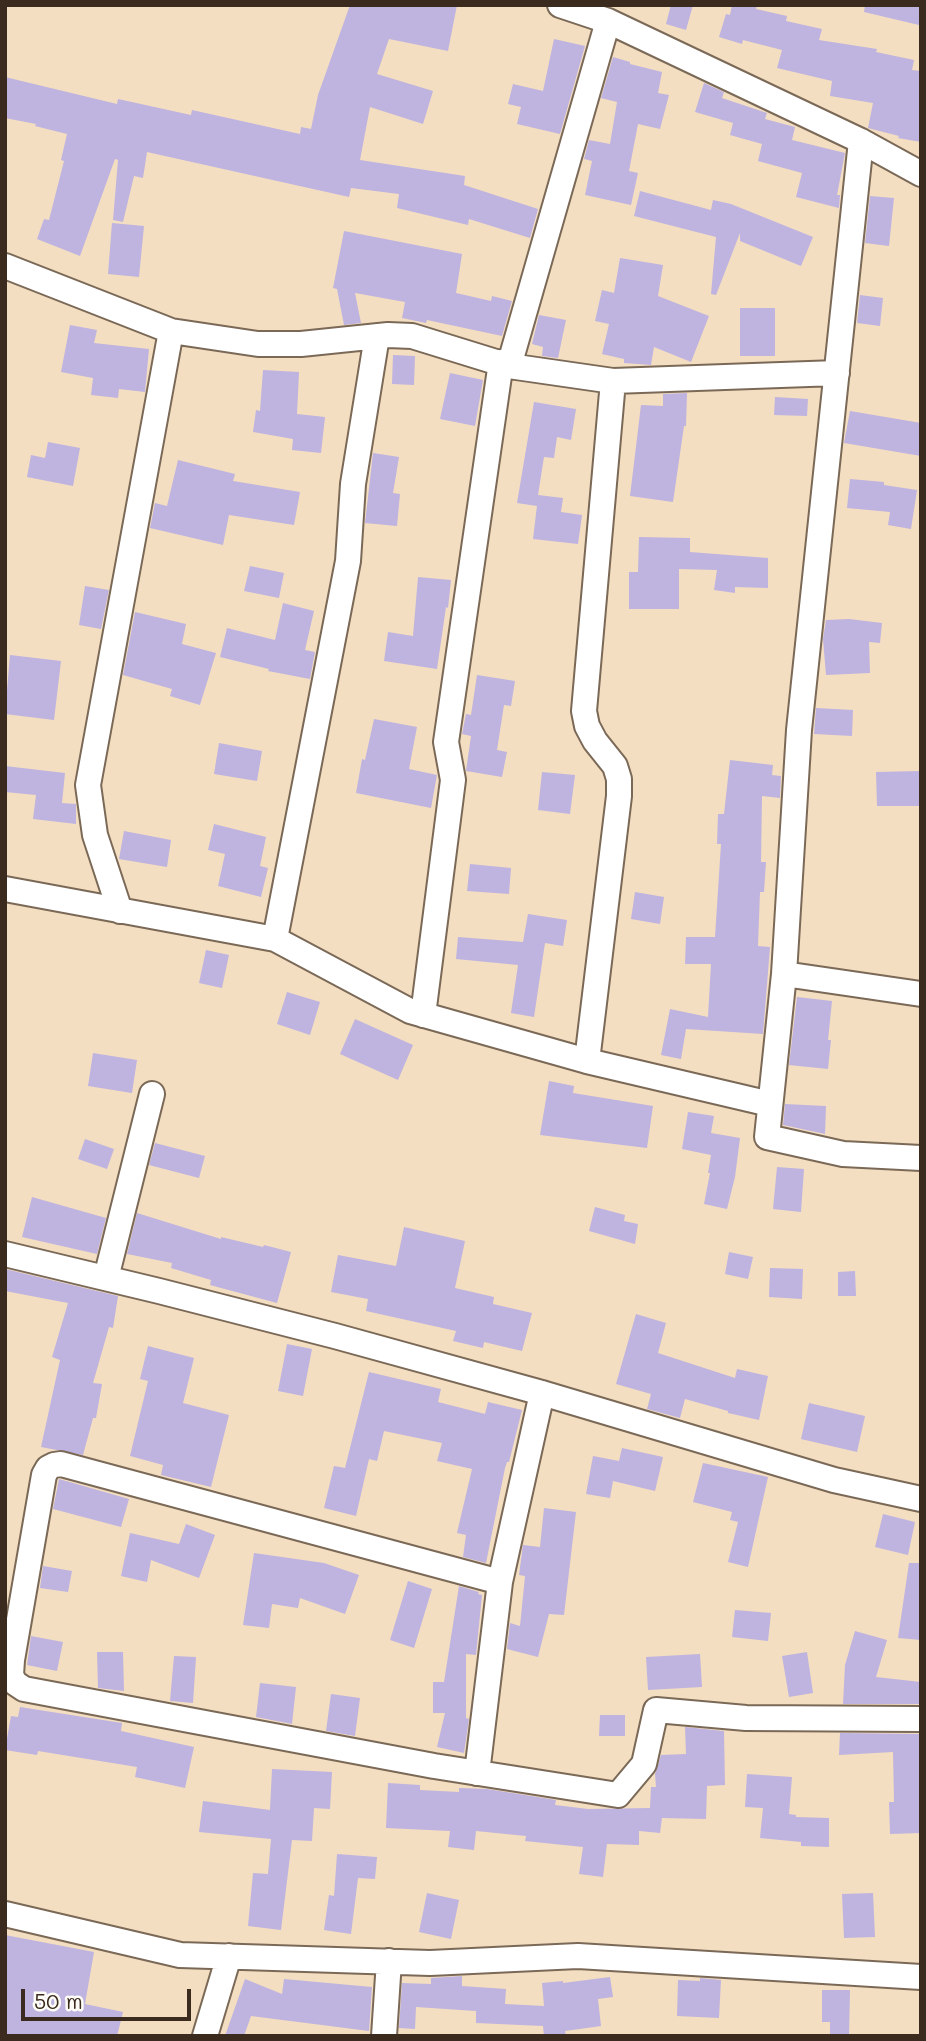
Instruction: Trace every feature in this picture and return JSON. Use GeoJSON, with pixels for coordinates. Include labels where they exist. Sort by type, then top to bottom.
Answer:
{"type":"FeatureCollection","features":[{"type":"Feature","properties":{"kind":"street"},"geometry":{"type":"LineString","coordinates":[[560,5],[608,21],[861,141],[921,174]]}},
{"type":"Feature","properties":{"kind":"street"},"geometry":{"type":"LineString","coordinates":[[423,1015],[453,780],[446,742],[505,364],[608,21]]}},
{"type":"Feature","properties":{"kind":"street"},"geometry":{"type":"LineString","coordinates":[[861,141],[799,730],[784,974],[767,1137],[843,1154],[921,1158]]}},
{"type":"Feature","properties":{"kind":"street"},"geometry":{"type":"LineString","coordinates":[[5,266],[171,331],[258,344],[301,344],[377,336],[412,336],[505,364],[613,381],[837,373]]}},
{"type":"Feature","properties":{"kind":"street"},"geometry":{"type":"LineString","coordinates":[[120,911],[95,835],[88,785],[171,331]]}},
{"type":"Feature","properties":{"kind":"street"},"geometry":{"type":"LineString","coordinates":[[275,939],[348,561],[353,484],[377,336]]}},
{"type":"Feature","properties":{"kind":"street"},"geometry":{"type":"LineString","coordinates":[[587,1061],[619,796],[615,766],[587,726],[584,711],[613,381]]}},
{"type":"Feature","properties":{"kind":"street"},"geometry":{"type":"LineString","coordinates":[[5,889],[275,939],[410,1011],[587,1061],[770,1104]]}},
{"type":"Feature","properties":{"kind":"street"},"geometry":{"type":"LineString","coordinates":[[784,974],[921,994]]}},
{"type":"Feature","properties":{"kind":"street"},"geometry":{"type":"LineString","coordinates":[[106,1278],[152,1094]]}},
{"type":"Feature","properties":{"kind":"street"},"geometry":{"type":"LineString","coordinates":[[5,1254],[310,1330],[542,1393],[834,1480],[921,1499]]}},
{"type":"Feature","properties":{"kind":"street"},"geometry":{"type":"LineString","coordinates":[[477,1773],[500,1581],[542,1393]]}},
{"type":"Feature","properties":{"kind":"street"},"geometry":{"type":"LineString","coordinates":[[500,1581],[61,1464],[48,1468],[44,1475],[10,1642],[11,1675],[15,1683],[24,1689],[477,1773],[618,1795],[644,1764],[656,1710],[746,1717],[921,1719]]}},
{"type":"Feature","properties":{"kind":"street"},"geometry":{"type":"LineString","coordinates":[[5,1914],[180,1955],[430,1963],[578,1956],[921,1978]]}},
{"type":"Feature","properties":{"kind":"street"},"geometry":{"type":"LineString","coordinates":[[205,2036],[229,1956]]}},
{"type":"Feature","properties":{"kind":"street"},"geometry":{"type":"LineString","coordinates":[[384,2036],[389,1961]]}},
{"type":"Feature","properties":{"kind":"building"},"geometry":{"type":"Polygon","coordinates":[[[350,5],[457,5],[448,51],[389,39],[377,74],[433,91],[423,124],[370,107],[360,160],[465,176],[464,185],[538,209],[530,238],[469,219],[468,225],[397,208],[399,194],[351,188],[349,197],[147,152],[143,178],[134,176],[123,222],[113,220],[118,160],[115,159],[80,256],[37,239],[44,219],[49,220],[64,161],[61,160],[67,134],[5,118],[5,77],[117,104],[118,99],[191,115],[192,110],[300,134],[301,127],[311,129],[318,95],[350,5]]]}},
{"type":"Feature","properties":{"kind":"building"},"geometry":{"type":"Polygon","coordinates":[[[671,5],[693,5],[686,30],[666,24],[671,5]]]}},
{"type":"Feature","properties":{"kind":"building"},"geometry":{"type":"Polygon","coordinates":[[[732,5],[757,5],[756,9],[787,16],[786,21],[822,29],[819,40],[877,49],[876,52],[914,60],[912,70],[921,71],[921,142],[868,128],[873,103],[830,96],[832,81],[777,68],[782,50],[743,40],[742,44],[719,37],[726,14],[730,15],[732,5]]]}},
{"type":"Feature","properties":{"kind":"building"},"geometry":{"type":"Polygon","coordinates":[[[865,5],[921,5],[919,25],[864,12],[865,5]]]}},
{"type":"Feature","properties":{"kind":"building"},"geometry":{"type":"Polygon","coordinates":[[[554,39],[585,46],[560,134],[517,124],[521,107],[508,104],[513,84],[543,91],[554,39]]]}},
{"type":"Feature","properties":{"kind":"building"},"geometry":{"type":"Polygon","coordinates":[[[613,57],[662,72],[658,93],[669,95],[660,129],[638,124],[629,171],[638,173],[631,205],[585,195],[592,161],[584,159],[589,140],[610,144],[617,102],[601,98],[613,57]]]}},
{"type":"Feature","properties":{"kind":"building"},"geometry":{"type":"Polygon","coordinates":[[[704,83],[724,92],[722,98],[767,113],[765,119],[795,127],[792,140],[845,153],[837,195],[840,195],[839,208],[796,197],[802,173],[758,161],[762,144],[730,135],[733,123],[695,112],[704,83]]]}},
{"type":"Feature","properties":{"kind":"building"},"geometry":{"type":"Polygon","coordinates":[[[640,191],[711,210],[713,200],[731,204],[813,237],[801,266],[740,241],[740,233],[716,295],[711,294],[716,237],[634,216],[640,191]]]}},
{"type":"Feature","properties":{"kind":"building"},"geometry":{"type":"Polygon","coordinates":[[[870,196],[894,198],[889,246],[865,243],[870,196]]]}},
{"type":"Feature","properties":{"kind":"building"},"geometry":{"type":"Polygon","coordinates":[[[112,223],[144,226],[139,277],[108,274],[112,223]]]}},
{"type":"Feature","properties":{"kind":"building"},"geometry":{"type":"Polygon","coordinates":[[[344,231],[462,254],[456,293],[491,301],[492,296],[512,301],[502,336],[427,320],[426,323],[402,318],[405,302],[355,293],[361,323],[344,325],[337,289],[333,288],[344,231]]]}},
{"type":"Feature","properties":{"kind":"building"},"geometry":{"type":"Polygon","coordinates":[[[620,258],[663,265],[658,296],[709,316],[691,362],[654,347],[651,365],[624,363],[624,359],[602,354],[609,324],[595,321],[602,290],[614,293],[620,258]]]}},
{"type":"Feature","properties":{"kind":"building"},"geometry":{"type":"Polygon","coordinates":[[[860,295],[883,298],[880,326],[857,323],[860,295]]]}},
{"type":"Feature","properties":{"kind":"building"},"geometry":{"type":"Polygon","coordinates":[[[740,308],[775,308],[775,356],[740,356],[740,308]]]}},
{"type":"Feature","properties":{"kind":"building"},"geometry":{"type":"Polygon","coordinates":[[[539,315],[566,320],[558,358],[542,356],[543,347],[532,344],[539,315]]]}},
{"type":"Feature","properties":{"kind":"building"},"geometry":{"type":"Polygon","coordinates":[[[70,325],[97,330],[94,343],[149,349],[145,392],[119,389],[118,398],[91,395],[93,378],[61,372],[70,325]]]}},
{"type":"Feature","properties":{"kind":"building"},"geometry":{"type":"Polygon","coordinates":[[[393,355],[415,356],[414,385],[392,384],[393,355]]]}},
{"type":"Feature","properties":{"kind":"building"},"geometry":{"type":"Polygon","coordinates":[[[263,370],[299,372],[297,414],[325,417],[321,453],[292,450],[293,439],[253,432],[256,410],[260,411],[263,370]]]}},
{"type":"Feature","properties":{"kind":"building"},"geometry":{"type":"Polygon","coordinates":[[[450,373],[483,380],[475,426],[440,419],[450,373]]]}},
{"type":"Feature","properties":{"kind":"building"},"geometry":{"type":"Polygon","coordinates":[[[687,393],[686,426],[673,502],[630,496],[641,405],[663,406],[663,394],[687,393]]]}},
{"type":"Feature","properties":{"kind":"building"},"geometry":{"type":"Polygon","coordinates":[[[775,397],[808,399],[807,416],[774,415],[775,397]]]}},
{"type":"Feature","properties":{"kind":"building"},"geometry":{"type":"Polygon","coordinates":[[[534,402],[576,409],[571,440],[557,437],[554,458],[544,457],[538,495],[563,498],[561,512],[582,515],[578,544],[533,539],[537,506],[517,503],[534,402]]]}},
{"type":"Feature","properties":{"kind":"building"},"geometry":{"type":"Polygon","coordinates":[[[850,411],[921,423],[921,456],[844,443],[850,411]]]}},
{"type":"Feature","properties":{"kind":"building"},"geometry":{"type":"Polygon","coordinates":[[[48,442],[80,448],[73,486],[27,477],[31,455],[45,458],[48,442]]]}},
{"type":"Feature","properties":{"kind":"building"},"geometry":{"type":"Polygon","coordinates":[[[373,453],[399,457],[393,493],[400,494],[397,526],[365,523],[373,453]]]}},
{"type":"Feature","properties":{"kind":"building"},"geometry":{"type":"Polygon","coordinates":[[[178,460],[235,474],[233,481],[300,492],[294,525],[229,515],[223,545],[150,528],[155,503],[167,506],[178,460]]]}},
{"type":"Feature","properties":{"kind":"building"},"geometry":{"type":"Polygon","coordinates":[[[850,479],[884,482],[884,485],[917,490],[911,529],[888,525],[890,512],[847,508],[850,479]]]}},
{"type":"Feature","properties":{"kind":"building"},"geometry":{"type":"Polygon","coordinates":[[[639,537],[690,538],[690,552],[768,558],[768,588],[735,587],[735,593],[714,590],[717,570],[679,569],[679,609],[629,609],[629,572],[638,572],[639,537]]]}},
{"type":"Feature","properties":{"kind":"building"},"geometry":{"type":"Polygon","coordinates":[[[250,566],[284,573],[279,598],[244,591],[250,566]]]}},
{"type":"Feature","properties":{"kind":"building"},"geometry":{"type":"Polygon","coordinates":[[[418,577],[451,580],[437,669],[384,661],[388,632],[413,636],[418,577]]]}},
{"type":"Feature","properties":{"kind":"building"},"geometry":{"type":"Polygon","coordinates":[[[85,586],[109,590],[101,629],[79,625],[85,586]]]}},
{"type":"Feature","properties":{"kind":"building"},"geometry":{"type":"Polygon","coordinates":[[[283,603],[314,611],[305,650],[315,652],[310,679],[268,671],[269,669],[220,657],[227,628],[275,640],[283,603]]]}},
{"type":"Feature","properties":{"kind":"building"},"geometry":{"type":"Polygon","coordinates":[[[135,612],[186,624],[182,644],[216,653],[200,705],[170,696],[172,689],[123,675],[135,612]]]}},
{"type":"Feature","properties":{"kind":"building"},"geometry":{"type":"Polygon","coordinates":[[[849,619],[882,623],[880,643],[869,642],[870,673],[826,675],[823,639],[826,620],[849,619]]]}},
{"type":"Feature","properties":{"kind":"building"},"geometry":{"type":"Polygon","coordinates":[[[10,655],[61,661],[54,720],[5,714],[10,655]]]}},
{"type":"Feature","properties":{"kind":"building"},"geometry":{"type":"Polygon","coordinates":[[[477,675],[515,681],[511,706],[504,705],[497,750],[507,752],[502,777],[466,771],[471,736],[462,734],[466,714],[471,715],[477,675]]]}},
{"type":"Feature","properties":{"kind":"building"},"geometry":{"type":"Polygon","coordinates":[[[816,708],[853,710],[852,736],[814,734],[816,708]]]}},
{"type":"Feature","properties":{"kind":"building"},"geometry":{"type":"Polygon","coordinates":[[[374,719],[417,727],[409,769],[437,775],[431,808],[356,793],[362,759],[365,760],[374,719]]]}},
{"type":"Feature","properties":{"kind":"building"},"geometry":{"type":"Polygon","coordinates":[[[219,743],[262,751],[257,781],[214,774],[219,743]]]}},
{"type":"Feature","properties":{"kind":"building"},"geometry":{"type":"Polygon","coordinates":[[[730,760],[773,765],[772,775],[781,776],[780,798],[762,796],[761,862],[766,862],[764,892],[760,892],[758,946],[770,947],[763,1034],[686,1029],[681,1059],[661,1055],[670,1009],[708,1017],[711,964],[685,964],[686,937],[715,937],[721,844],[717,844],[718,814],[724,814],[730,760]]]}},
{"type":"Feature","properties":{"kind":"building"},"geometry":{"type":"Polygon","coordinates":[[[5,766],[65,773],[62,803],[76,804],[76,824],[33,819],[36,795],[5,792],[5,766]]]}},
{"type":"Feature","properties":{"kind":"building"},"geometry":{"type":"Polygon","coordinates":[[[921,771],[921,806],[877,806],[876,772],[921,771]]]}},
{"type":"Feature","properties":{"kind":"building"},"geometry":{"type":"Polygon","coordinates":[[[542,772],[575,775],[570,814],[538,810],[542,772]]]}},
{"type":"Feature","properties":{"kind":"building"},"geometry":{"type":"Polygon","coordinates":[[[214,824],[266,837],[260,866],[268,868],[261,897],[218,886],[225,854],[208,850],[214,824]]]}},
{"type":"Feature","properties":{"kind":"building"},"geometry":{"type":"Polygon","coordinates":[[[124,831],[171,840],[167,867],[119,859],[124,831]]]}},
{"type":"Feature","properties":{"kind":"building"},"geometry":{"type":"Polygon","coordinates":[[[470,864],[511,868],[509,894],[467,891],[470,864]]]}},
{"type":"Feature","properties":{"kind":"building"},"geometry":{"type":"Polygon","coordinates":[[[635,892],[664,897],[660,924],[631,919],[635,892]]]}},
{"type":"Feature","properties":{"kind":"building"},"geometry":{"type":"Polygon","coordinates":[[[528,914],[567,920],[563,946],[545,943],[534,1017],[511,1013],[518,965],[456,959],[458,937],[523,942],[528,914]]]}},
{"type":"Feature","properties":{"kind":"building"},"geometry":{"type":"Polygon","coordinates":[[[206,950],[229,955],[222,988],[199,983],[206,950]]]}},
{"type":"Feature","properties":{"kind":"building"},"geometry":{"type":"Polygon","coordinates":[[[287,992],[320,1002],[310,1035],[277,1024],[287,992]]]}},
{"type":"Feature","properties":{"kind":"building"},"geometry":{"type":"Polygon","coordinates":[[[797,997],[832,1001],[828,1069],[789,1065],[797,997]]]}},
{"type":"Feature","properties":{"kind":"building"},"geometry":{"type":"Polygon","coordinates":[[[355,1019],[413,1045],[398,1080],[340,1054],[355,1019]]]}},
{"type":"Feature","properties":{"kind":"building"},"geometry":{"type":"Polygon","coordinates":[[[93,1053],[137,1060],[132,1093],[88,1086],[93,1053]]]}},
{"type":"Feature","properties":{"kind":"building"},"geometry":{"type":"Polygon","coordinates":[[[549,1081],[574,1086],[573,1093],[653,1106],[647,1148],[540,1135],[549,1081]]]}},
{"type":"Feature","properties":{"kind":"building"},"geometry":{"type":"Polygon","coordinates":[[[785,1104],[826,1106],[825,1134],[783,1125],[785,1104]]]}},
{"type":"Feature","properties":{"kind":"building"},"geometry":{"type":"Polygon","coordinates":[[[688,1112],[714,1116],[711,1133],[740,1138],[735,1177],[727,1209],[704,1204],[711,1155],[682,1149],[688,1112]]]}},
{"type":"Feature","properties":{"kind":"building"},"geometry":{"type":"Polygon","coordinates":[[[85,1139],[114,1149],[107,1169],[78,1159],[85,1139]]]}},
{"type":"Feature","properties":{"kind":"building"},"geometry":{"type":"Polygon","coordinates":[[[155,1143],[205,1156],[199,1178],[149,1165],[155,1143]]]}},
{"type":"Feature","properties":{"kind":"building"},"geometry":{"type":"Polygon","coordinates":[[[777,1167],[804,1169],[801,1212],[773,1209],[777,1167]]]}},
{"type":"Feature","properties":{"kind":"building"},"geometry":{"type":"Polygon","coordinates":[[[32,1197],[106,1218],[97,1254],[22,1237],[32,1197]]]}},
{"type":"Feature","properties":{"kind":"building"},"geometry":{"type":"Polygon","coordinates":[[[595,1207],[625,1215],[624,1221],[638,1224],[635,1244],[589,1231],[595,1207]]]}},
{"type":"Feature","properties":{"kind":"building"},"geometry":{"type":"Polygon","coordinates":[[[137,1213],[221,1239],[291,1252],[277,1303],[210,1285],[211,1280],[171,1268],[172,1263],[127,1254],[137,1213]]]}},
{"type":"Feature","properties":{"kind":"building"},"geometry":{"type":"Polygon","coordinates":[[[404,1227],[465,1241],[455,1288],[494,1297],[493,1304],[532,1313],[522,1351],[484,1342],[483,1348],[453,1341],[456,1331],[366,1311],[368,1299],[331,1292],[338,1255],[396,1266],[404,1227]]]}},
{"type":"Feature","properties":{"kind":"building"},"geometry":{"type":"Polygon","coordinates":[[[729,1252],[753,1257],[748,1279],[725,1274],[729,1252]]]}},
{"type":"Feature","properties":{"kind":"building"},"geometry":{"type":"Polygon","coordinates":[[[770,1268],[803,1269],[802,1299],[769,1297],[770,1268]]]}},
{"type":"Feature","properties":{"kind":"building"},"geometry":{"type":"Polygon","coordinates":[[[5,1269],[118,1296],[113,1328],[109,1327],[93,1383],[102,1384],[96,1418],[93,1418],[83,1455],[41,1447],[60,1360],[52,1357],[68,1303],[5,1291],[5,1269]]]}},
{"type":"Feature","properties":{"kind":"building"},"geometry":{"type":"Polygon","coordinates":[[[855,1271],[856,1296],[838,1296],[838,1272],[855,1271]]]}},
{"type":"Feature","properties":{"kind":"building"},"geometry":{"type":"Polygon","coordinates":[[[636,1314],[666,1323],[658,1353],[735,1378],[737,1369],[768,1376],[759,1420],[685,1399],[680,1418],[647,1409],[651,1394],[616,1384],[636,1314]]]}},
{"type":"Feature","properties":{"kind":"building"},"geometry":{"type":"Polygon","coordinates":[[[287,1344],[312,1349],[303,1396],[278,1391],[287,1344]]]}},
{"type":"Feature","properties":{"kind":"building"},"geometry":{"type":"Polygon","coordinates":[[[148,1346],[194,1358],[183,1403],[229,1415],[211,1487],[161,1475],[163,1465],[130,1456],[148,1381],[140,1379],[148,1346]]]}},
{"type":"Feature","properties":{"kind":"building"},"geometry":{"type":"Polygon","coordinates":[[[369,1372],[441,1389],[438,1402],[485,1414],[488,1402],[522,1410],[509,1462],[505,1468],[486,1563],[463,1557],[466,1535],[457,1533],[472,1469],[437,1461],[442,1443],[384,1431],[377,1461],[369,1459],[356,1516],[324,1508],[334,1466],[345,1468],[369,1372]]]}},
{"type":"Feature","properties":{"kind":"building"},"geometry":{"type":"Polygon","coordinates":[[[809,1403],[865,1416],[857,1452],[801,1439],[809,1403]]]}},
{"type":"Feature","properties":{"kind":"building"},"geometry":{"type":"Polygon","coordinates":[[[622,1448],[663,1457],[655,1491],[613,1481],[610,1498],[586,1494],[593,1456],[619,1461],[622,1448]]]}},
{"type":"Feature","properties":{"kind":"building"},"geometry":{"type":"Polygon","coordinates":[[[703,1463],[768,1477],[748,1567],[728,1562],[738,1522],[730,1520],[732,1512],[693,1502],[703,1463]]]}},
{"type":"Feature","properties":{"kind":"building"},"geometry":{"type":"Polygon","coordinates":[[[59,1479],[129,1499],[121,1527],[53,1509],[59,1479]]]}},
{"type":"Feature","properties":{"kind":"building"},"geometry":{"type":"Polygon","coordinates":[[[544,1508],[576,1512],[564,1615],[549,1614],[538,1657],[507,1649],[510,1623],[520,1626],[525,1576],[519,1575],[523,1545],[540,1547],[544,1508]]]}},
{"type":"Feature","properties":{"kind":"building"},"geometry":{"type":"Polygon","coordinates":[[[883,1514],[915,1522],[908,1555],[875,1547],[883,1514]]]}},
{"type":"Feature","properties":{"kind":"building"},"geometry":{"type":"Polygon","coordinates":[[[186,1524],[215,1535],[199,1578],[151,1560],[147,1582],[121,1576],[130,1533],[179,1544],[186,1524]]]}},
{"type":"Feature","properties":{"kind":"building"},"geometry":{"type":"Polygon","coordinates":[[[254,1553],[324,1563],[359,1575],[345,1614],[300,1598],[298,1608],[272,1604],[269,1628],[243,1625],[254,1553]]]}},
{"type":"Feature","properties":{"kind":"building"},"geometry":{"type":"Polygon","coordinates":[[[909,1563],[921,1563],[921,1640],[898,1638],[909,1563]]]}},
{"type":"Feature","properties":{"kind":"building"},"geometry":{"type":"Polygon","coordinates":[[[43,1566],[72,1571],[68,1592],[40,1588],[43,1566]]]}},
{"type":"Feature","properties":{"kind":"building"},"geometry":{"type":"Polygon","coordinates":[[[408,1581],[432,1589],[414,1648],[390,1640],[408,1581]]]}},
{"type":"Feature","properties":{"kind":"building"},"geometry":{"type":"Polygon","coordinates":[[[459,1586],[482,1595],[476,1655],[466,1654],[466,1718],[469,1719],[464,1753],[437,1747],[445,1713],[433,1713],[433,1682],[444,1682],[459,1586]]]}},
{"type":"Feature","properties":{"kind":"building"},"geometry":{"type":"Polygon","coordinates":[[[735,1610],[771,1613],[768,1641],[732,1637],[735,1610]]]}},
{"type":"Feature","properties":{"kind":"building"},"geometry":{"type":"Polygon","coordinates":[[[855,1631],[887,1640],[876,1677],[921,1682],[921,1704],[843,1704],[845,1665],[855,1631]]]}},
{"type":"Feature","properties":{"kind":"building"},"geometry":{"type":"Polygon","coordinates":[[[31,1636],[63,1642],[57,1671],[27,1665],[31,1636]]]}},
{"type":"Feature","properties":{"kind":"building"},"geometry":{"type":"Polygon","coordinates":[[[97,1652],[123,1652],[124,1691],[98,1688],[97,1652]]]}},
{"type":"Feature","properties":{"kind":"building"},"geometry":{"type":"Polygon","coordinates":[[[807,1652],[813,1693],[789,1697],[782,1656],[807,1652]]]}},
{"type":"Feature","properties":{"kind":"building"},"geometry":{"type":"Polygon","coordinates":[[[700,1654],[702,1687],[648,1690],[646,1657],[700,1654]]]}},
{"type":"Feature","properties":{"kind":"building"},"geometry":{"type":"Polygon","coordinates":[[[174,1656],[196,1657],[193,1703],[170,1701],[174,1656]]]}},
{"type":"Feature","properties":{"kind":"building"},"geometry":{"type":"Polygon","coordinates":[[[260,1683],[296,1687],[292,1724],[256,1717],[260,1683]]]}},
{"type":"Feature","properties":{"kind":"building"},"geometry":{"type":"Polygon","coordinates":[[[331,1694],[360,1698],[355,1736],[326,1731],[331,1694]]]}},
{"type":"Feature","properties":{"kind":"building"},"geometry":{"type":"Polygon","coordinates":[[[20,1707],[122,1723],[121,1731],[194,1747],[185,1788],[135,1777],[137,1767],[38,1751],[37,1755],[5,1750],[11,1716],[18,1717],[20,1707]]]}},
{"type":"Feature","properties":{"kind":"building"},"geometry":{"type":"Polygon","coordinates":[[[600,1715],[625,1715],[625,1736],[599,1736],[600,1715]]]}},
{"type":"Feature","properties":{"kind":"building"},"geometry":{"type":"Polygon","coordinates":[[[685,1727],[724,1731],[725,1785],[707,1786],[706,1819],[662,1818],[660,1833],[639,1831],[639,1845],[607,1844],[603,1877],[579,1874],[583,1847],[525,1841],[526,1836],[476,1831],[474,1850],[448,1847],[450,1831],[386,1828],[388,1783],[420,1785],[420,1790],[459,1792],[459,1788],[487,1789],[556,1800],[555,1805],[588,1809],[650,1808],[651,1787],[656,1787],[655,1774],[661,1755],[686,1754],[685,1727]]]}},
{"type":"Feature","properties":{"kind":"building"},"geometry":{"type":"Polygon","coordinates":[[[840,1733],[921,1734],[921,1833],[890,1834],[889,1802],[894,1802],[893,1752],[839,1755],[840,1733]]]}},
{"type":"Feature","properties":{"kind":"building"},"geometry":{"type":"Polygon","coordinates":[[[272,1769],[332,1772],[330,1809],[314,1808],[312,1841],[292,1840],[281,1930],[248,1926],[253,1873],[268,1874],[271,1839],[199,1832],[203,1801],[270,1810],[272,1769]]]}},
{"type":"Feature","properties":{"kind":"building"},"geometry":{"type":"Polygon","coordinates":[[[747,1774],[792,1777],[789,1814],[796,1817],[829,1818],[829,1847],[801,1846],[801,1842],[760,1838],[763,1808],[745,1807],[747,1774]]]}},
{"type":"Feature","properties":{"kind":"building"},"geometry":{"type":"Polygon","coordinates":[[[337,1854],[377,1857],[375,1879],[358,1878],[351,1934],[324,1930],[329,1895],[334,1896],[337,1854]]]}},
{"type":"Feature","properties":{"kind":"building"},"geometry":{"type":"Polygon","coordinates":[[[427,1893],[459,1900],[451,1939],[419,1932],[427,1893]]]}},
{"type":"Feature","properties":{"kind":"building"},"geometry":{"type":"Polygon","coordinates":[[[873,1893],[875,1937],[844,1938],[842,1894],[873,1893]]]}},
{"type":"Feature","properties":{"kind":"building"},"geometry":{"type":"Polygon","coordinates":[[[5,1935],[94,1952],[85,2004],[123,2012],[117,2036],[5,2036],[5,1935]]]}},
{"type":"Feature","properties":{"kind":"building"},"geometry":{"type":"Polygon","coordinates":[[[462,1976],[462,1986],[506,1989],[505,2004],[544,2006],[542,1983],[610,1977],[613,1997],[598,1999],[601,2026],[565,2031],[566,2036],[544,2036],[543,2026],[476,2023],[476,2011],[416,2007],[415,2029],[399,2028],[402,1983],[431,1984],[431,1978],[462,1976]]]}},
{"type":"Feature","properties":{"kind":"building"},"geometry":{"type":"Polygon","coordinates":[[[700,1978],[721,1980],[719,2018],[677,2016],[678,1980],[700,1981],[700,1978]]]}},
{"type":"Feature","properties":{"kind":"building"},"geometry":{"type":"Polygon","coordinates":[[[245,1979],[282,1994],[284,1979],[372,1987],[369,2031],[251,2016],[244,2036],[225,2036],[245,1979]]]}},
{"type":"Feature","properties":{"kind":"building"},"geometry":{"type":"Polygon","coordinates":[[[822,1990],[850,1990],[849,2036],[830,2036],[830,2022],[822,2022],[822,1990]]]}}]}
